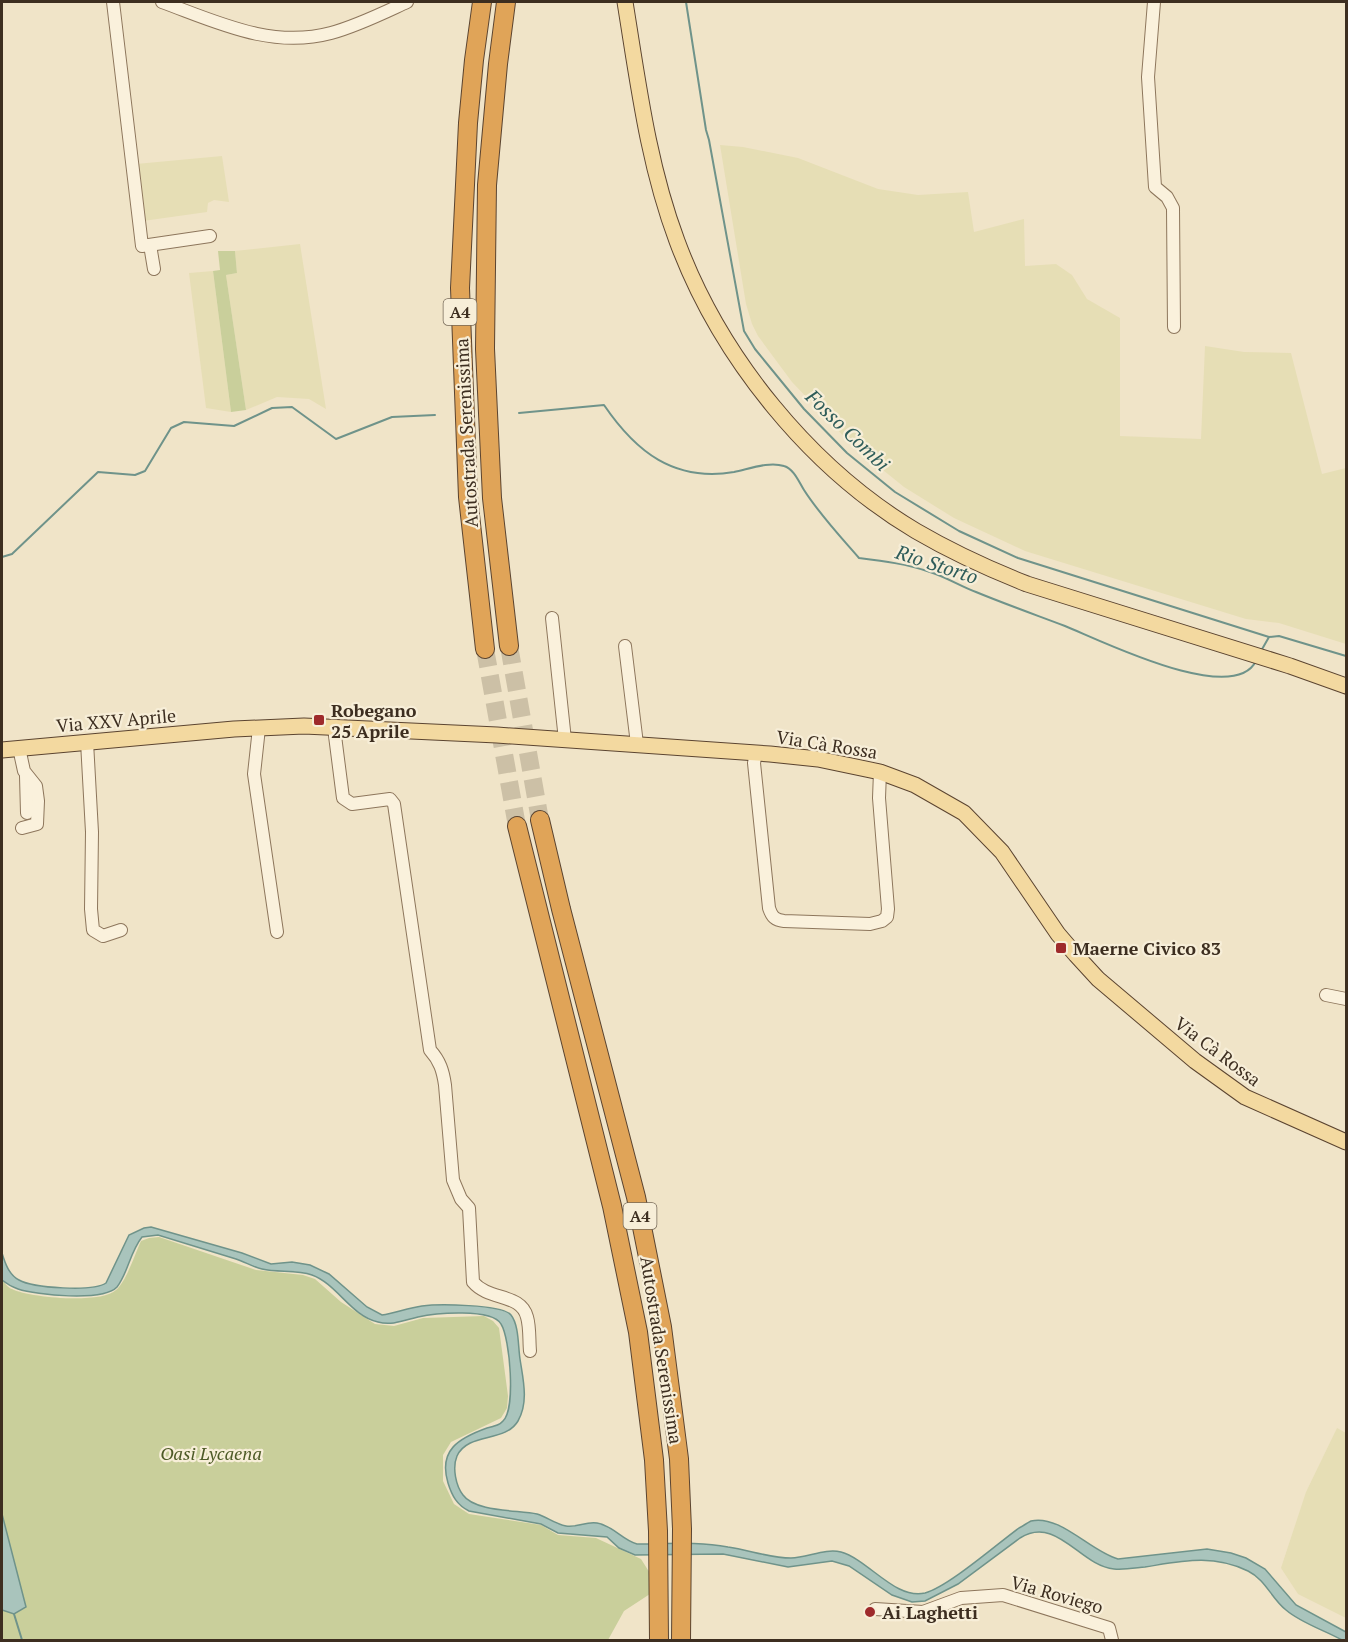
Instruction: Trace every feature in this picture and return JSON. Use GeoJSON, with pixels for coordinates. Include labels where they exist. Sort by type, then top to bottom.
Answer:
{"type":"FeatureCollection","features":[{"type":"Feature","properties":{"kind":"highway","name":"Autostrada Serenissima"},"geometry":{"type":"LineString","coordinates":[[482,2],[468,123],[460,288],[468,496],[485,648]]}},
{"type":"Feature","properties":{"kind":"highway","name":"Autostrada Serenissima"},"geometry":{"type":"LineString","coordinates":[[506,2],[487,185],[485,317],[492,498],[509,646]]}},
{"type":"Feature","properties":{"kind":"highway","name":"Autostrada Serenissima"},"geometry":{"type":"LineString","coordinates":[[540,820],[628,1166],[662,1326],[679,1460],[682,1529],[681,1641]]}},
{"type":"Feature","properties":{"kind":"highway","name":"Autostrada Serenissima"},"geometry":{"type":"LineString","coordinates":[[517,826],[626,1268],[647,1396],[654,1460],[658,1531],[659,1641]]}},
{"type":"Feature","properties":{"kind":"main road"},"geometry":{"type":"LineString","coordinates":[[625,2],[646,132],[655,172],[677,241],[692,277],[727,341],[766,397],[801,437],[851,484],[882,508],[915,530],[960,555],[1027,584],[1347,686]]}},
{"type":"Feature","properties":{"kind":"main road","name":"Via Cà Rossa"},"geometry":{"type":"LineString","coordinates":[[234,729],[334,728],[637,744],[818,759],[880,772],[915,785],[964,813],[1002,852],[1058,934],[1076,955],[1098,978],[1188,1055],[1245,1097],[1347,1142]]}},
{"type":"Feature","properties":{"kind":"main road","name":"Via XXV Aprile"},"geometry":{"type":"LineString","coordinates":[[2,750],[234,729]]}},
{"type":"Feature","properties":{"kind":"street"},"geometry":{"type":"LineString","coordinates":[[113,2],[142,246],[210,236]]}},
{"type":"Feature","properties":{"kind":"street"},"geometry":{"type":"LineString","coordinates":[[162,2],[256,35],[302,38],[332,33],[407,2]]}},
{"type":"Feature","properties":{"kind":"street"},"geometry":{"type":"LineString","coordinates":[[1154,2],[1148,77],[1151,144],[1155,187],[1167,197],[1173,208],[1174,327]]}},
{"type":"Feature","properties":{"kind":"street"},"geometry":{"type":"LineString","coordinates":[[150,245],[154,270]]}},
{"type":"Feature","properties":{"kind":"street"},"geometry":{"type":"LineString","coordinates":[[552,618],[565,740]]}},
{"type":"Feature","properties":{"kind":"street"},"geometry":{"type":"LineString","coordinates":[[625,646],[637,744]]}},
{"type":"Feature","properties":{"kind":"street"},"geometry":{"type":"LineString","coordinates":[[259,728],[254,774],[277,932]]}},
{"type":"Feature","properties":{"kind":"street"},"geometry":{"type":"LineString","coordinates":[[334,728],[343,798],[352,804],[390,799],[394,804],[430,1050],[443,1069],[453,1180],[461,1199],[469,1208],[473,1282],[488,1294],[514,1300],[522,1308],[527,1316],[530,1351]]}},
{"type":"Feature","properties":{"kind":"street"},"geometry":{"type":"LineString","coordinates":[[87,742],[92,832],[93,930],[103,936],[121,930]]}},
{"type":"Feature","properties":{"kind":"street"},"geometry":{"type":"LineString","coordinates":[[20,748],[26,776],[27,813]]}},
{"type":"Feature","properties":{"kind":"street"},"geometry":{"type":"LineString","coordinates":[[756,753],[754,763],[769,908],[771,916],[777,920],[870,924],[882,921],[887,916],[878,792],[880,772]]}},
{"type":"Feature","properties":{"kind":"street"},"geometry":{"type":"LineString","coordinates":[[22,828],[37,824],[36,786],[32,778],[26,776]]}},
{"type":"Feature","properties":{"kind":"street"},"geometry":{"type":"LineString","coordinates":[[1326,994],[1347,999]]}},
{"type":"Feature","properties":{"kind":"street","name":"Via Roviego"},"geometry":{"type":"LineString","coordinates":[[875,1610],[922,1612],[962,1598],[1003,1595],[1109,1628],[1112,1641]]}},
{"type":"Feature","properties":{"kind":"shaded area"},"geometry":{"type":"Polygon","coordinates":[[[720,145],[743,147],[798,158],[878,189],[918,195],[968,192],[974,232],[1024,219],[1025,266],[1056,264],[1072,275],[1087,299],[1120,318],[1120,436],[1201,439],[1205,346],[1244,352],[1291,353],[1322,474],[1346,468],[1346,644],[1279,623],[1246,619],[1025,551],[954,518],[904,487],[852,445],[792,382],[758,336],[746,304],[720,145]]]}},
{"type":"Feature","properties":{"kind":"shaded area"},"geometry":{"type":"Polygon","coordinates":[[[222,156],[229,202],[214,200],[208,203],[207,212],[143,221],[136,164],[222,156]]]}},
{"type":"Feature","properties":{"kind":"shaded area"},"geometry":{"type":"Polygon","coordinates":[[[300,244],[326,409],[309,399],[277,397],[246,410],[226,275],[237,273],[235,251],[300,244]]]}},
{"type":"Feature","properties":{"kind":"shaded area"},"geometry":{"type":"Polygon","coordinates":[[[213,271],[231,412],[206,408],[189,273],[213,271]]]}},
{"type":"Feature","properties":{"kind":"shaded area"},"geometry":{"type":"Polygon","coordinates":[[[1337,1428],[1346,1433],[1346,1618],[1298,1594],[1281,1568],[1306,1492],[1337,1428]]]}},
{"type":"Feature","properties":{"kind":"green space"},"geometry":{"type":"Polygon","coordinates":[[[218,251],[235,251],[237,273],[226,275],[246,410],[231,412],[213,271],[220,270],[218,251]]]}},
{"type":"Feature","properties":{"kind":"green space","name":"Oasi Lycaena"},"geometry":{"type":"Polygon","coordinates":[[[159,1237],[256,1270],[303,1275],[315,1279],[341,1302],[375,1324],[394,1326],[423,1318],[484,1316],[493,1321],[499,1328],[508,1396],[507,1408],[501,1418],[451,1442],[443,1455],[443,1481],[454,1504],[469,1514],[541,1525],[558,1535],[596,1538],[641,1559],[653,1578],[653,1592],[624,1611],[608,1640],[2,1640],[2,1280],[8,1287],[21,1292],[49,1297],[82,1298],[108,1294],[120,1286],[141,1241],[159,1237]]]}},
{"type":"Feature","properties":{"kind":"water"},"geometry":{"type":"Polygon","coordinates":[[[151,1227],[242,1253],[271,1264],[292,1262],[310,1265],[329,1274],[367,1307],[382,1315],[417,1307],[441,1305],[483,1307],[505,1311],[511,1315],[517,1330],[524,1382],[521,1414],[512,1428],[478,1440],[462,1449],[457,1456],[455,1466],[457,1482],[463,1495],[477,1505],[537,1514],[566,1526],[597,1523],[637,1544],[717,1545],[791,1558],[829,1551],[841,1552],[851,1556],[903,1591],[914,1594],[925,1593],[946,1583],[1019,1528],[1031,1521],[1042,1520],[1064,1528],[1118,1559],[1207,1549],[1246,1558],[1265,1569],[1296,1605],[1346,1632],[1346,1640],[1292,1615],[1259,1579],[1235,1566],[1222,1562],[1197,1560],[1114,1569],[1090,1560],[1057,1537],[1046,1533],[1033,1533],[1020,1538],[958,1584],[925,1601],[912,1602],[892,1595],[849,1566],[832,1561],[788,1567],[723,1554],[635,1555],[619,1548],[607,1537],[558,1533],[541,1524],[469,1511],[458,1503],[451,1492],[446,1462],[453,1447],[460,1441],[500,1424],[507,1414],[510,1389],[509,1358],[504,1332],[496,1319],[475,1314],[449,1313],[426,1315],[393,1323],[378,1322],[368,1319],[329,1285],[312,1275],[262,1269],[158,1235],[142,1237],[121,1281],[109,1292],[84,1296],[54,1295],[18,1289],[2,1280],[2,1253],[10,1272],[26,1283],[63,1288],[99,1286],[106,1283],[129,1235],[151,1227]]]}},
{"type":"Feature","properties":{"kind":"water"},"geometry":{"type":"Polygon","coordinates":[[[2,1514],[26,1607],[14,1614],[2,1610],[2,1514]]]}},
{"type":"Feature","properties":{"kind":"waterway","name":"Fosso Combi"},"geometry":{"type":"LineString","coordinates":[[686,2],[706,130],[744,331],[755,349],[804,409],[847,453],[895,492],[959,531],[1018,558],[1269,637]]}},
{"type":"Feature","properties":{"kind":"waterway","name":"Rio Storto"},"geometry":{"type":"LineString","coordinates":[[519,413],[604,405],[629,437],[659,460],[675,468],[712,474],[766,465],[788,468],[796,476],[823,517],[859,558],[904,565],[942,576],[970,590],[1134,655],[1194,674],[1221,677],[1243,673],[1256,661]]}},
{"type":"Feature","properties":{"kind":"waterway","name":"Rio Storto"},"geometry":{"type":"LineString","coordinates":[[2,557],[12,554],[98,472],[135,475],[145,471],[171,428],[184,422],[234,426],[272,408],[292,407],[336,439],[392,417],[435,415]]}},
{"type":"Feature","properties":{"kind":"waterway","name":"Rio Storto"},"geometry":{"type":"LineString","coordinates":[[1261,651],[1269,637],[1279,636],[1346,656]]}},
{"type":"Feature","properties":{"kind":"waterway"},"geometry":{"type":"LineString","coordinates":[[14,1614],[22,1640]]}},
{"type":"Feature","properties":{"kind":"tunnel"},"geometry":{"type":"LineString","coordinates":[[509,646],[540,820]]}},
{"type":"Feature","properties":{"kind":"tunnel"},"geometry":{"type":"LineString","coordinates":[[485,649],[517,826]]}},
{"type":"Feature","properties":{"kind":"place","name":"Robegano 25 Aprile"},"geometry":{"type":"Point","coordinates":[319,720]}},
{"type":"Feature","properties":{"kind":"place","name":"Maerne Civico 83"},"geometry":{"type":"Point","coordinates":[1061,948]}},
{"type":"Feature","properties":{"kind":"place","name":"Ai Laghetti"},"geometry":{"type":"Point","coordinates":[870,1612]}}]}
